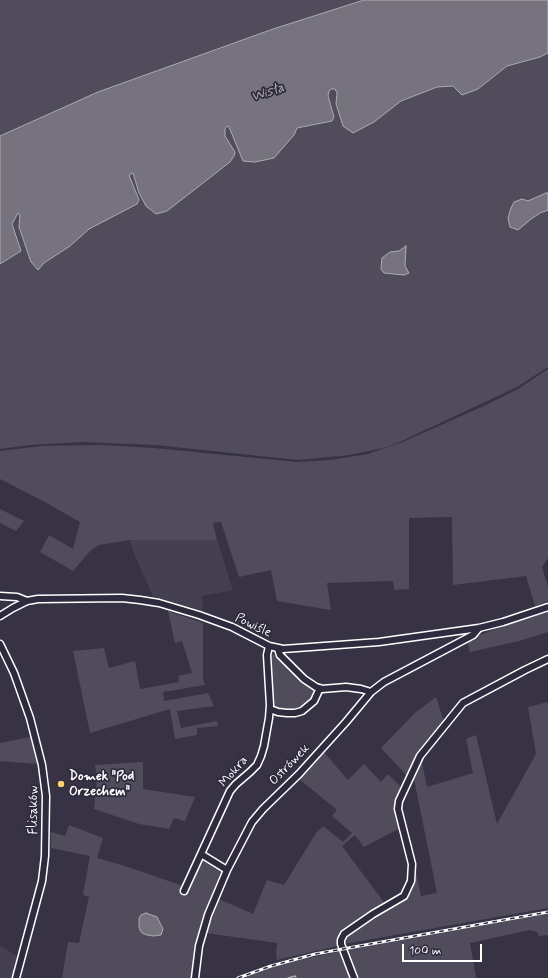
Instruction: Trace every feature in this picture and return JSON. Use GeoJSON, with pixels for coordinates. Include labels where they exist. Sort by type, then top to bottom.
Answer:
{"type":"FeatureCollection","features":[{"type":"Feature","properties":{"kind":"street"},"geometry":{"type":"LineString","coordinates":[[0,596],[17,597],[27,601]]}},
{"type":"Feature","properties":{"kind":"street","name":"Powiśle"},"geometry":{"type":"LineString","coordinates":[[0,616],[27,601],[122,598],[140,600],[179,608],[216,621],[278,649],[357,644],[479,628],[503,622],[548,606]]}},
{"type":"Feature","properties":{"kind":"street","name":"Ostrówek"},"geometry":{"type":"LineString","coordinates":[[195,978],[199,946],[203,929],[227,870],[252,822],[263,809],[299,774],[371,692],[384,682],[472,635],[479,628]]}},
{"type":"Feature","properties":{"kind":"street","name":"Flisaków"},"geometry":{"type":"LineString","coordinates":[[0,645],[14,673],[34,731],[42,765],[46,796],[45,856],[42,881],[16,978]]}},
{"type":"Feature","properties":{"kind":"street","name":"Mokra"},"geometry":{"type":"LineString","coordinates":[[184,891],[230,791],[253,768],[261,756],[270,709],[267,654],[269,646]]}},
{"type":"Feature","properties":{"kind":"street"},"geometry":{"type":"LineString","coordinates":[[278,649],[280,655],[310,684],[320,688],[346,687],[371,692]]}},
{"type":"Feature","properties":{"kind":"street"},"geometry":{"type":"LineString","coordinates":[[354,978],[341,944],[344,934],[373,914],[397,901],[408,891],[412,872],[410,854],[398,809],[399,801],[420,756],[463,703],[548,659]]}},
{"type":"Feature","properties":{"kind":"street"},"geometry":{"type":"LineString","coordinates":[[270,709],[287,713],[302,711],[314,701],[320,688]]}},
{"type":"Feature","properties":{"kind":"street"},"geometry":{"type":"LineString","coordinates":[[201,854],[227,870]]}},
{"type":"Feature","properties":{"kind":"shaded area"},"geometry":{"type":"Polygon","coordinates":[[[0,0],[364,0],[272,29],[98,92],[0,136],[0,0]]]}},
{"type":"Feature","properties":{"kind":"shaded area"},"geometry":{"type":"Polygon","coordinates":[[[548,53],[548,367],[517,387],[404,440],[387,447],[350,455],[298,460],[155,445],[82,442],[29,445],[0,449],[0,264],[21,251],[12,224],[18,213],[20,215],[19,227],[31,262],[38,269],[44,263],[70,246],[88,229],[137,204],[139,200],[129,175],[133,173],[139,193],[208,179],[230,162],[235,152],[225,136],[225,129],[227,126],[229,127],[243,161],[294,135],[297,128],[316,125],[334,117],[328,96],[331,89],[335,89],[337,93],[336,104],[343,126],[374,122],[401,101],[437,87],[453,86],[478,89],[507,66],[540,57],[548,53]]]}},
{"type":"Feature","properties":{"kind":"shaded area"},"geometry":{"type":"Polygon","coordinates":[[[548,369],[548,558],[542,567],[548,587],[548,601],[535,606],[526,576],[453,585],[452,517],[409,518],[409,589],[394,590],[393,581],[327,583],[331,610],[277,601],[271,570],[239,577],[221,522],[213,523],[217,540],[130,540],[99,545],[92,549],[73,571],[40,552],[49,535],[73,549],[80,522],[0,479],[0,451],[42,446],[102,445],[154,448],[297,462],[330,460],[368,454],[405,441],[486,405],[518,389],[548,369]]]}},
{"type":"Feature","properties":{"kind":"shaded area"},"geometry":{"type":"Polygon","coordinates":[[[0,509],[24,521],[16,531],[0,523],[0,509]]]}},
{"type":"Feature","properties":{"kind":"shaded area"},"geometry":{"type":"Polygon","coordinates":[[[130,540],[217,540],[233,590],[202,596],[203,611],[153,596],[135,556],[130,540]]]}},
{"type":"Feature","properties":{"kind":"shaded area"},"geometry":{"type":"Polygon","coordinates":[[[548,610],[548,632],[519,641],[470,652],[467,640],[548,610]]]}},
{"type":"Feature","properties":{"kind":"shaded area"},"geometry":{"type":"Polygon","coordinates":[[[168,611],[203,623],[203,679],[205,685],[163,692],[164,701],[208,693],[214,706],[177,711],[181,728],[217,721],[218,726],[197,728],[197,735],[175,739],[170,709],[90,733],[73,651],[104,648],[109,668],[135,661],[140,689],[179,682],[178,676],[192,673],[182,641],[175,643],[168,611]]]}},
{"type":"Feature","properties":{"kind":"shaded area"},"geometry":{"type":"Polygon","coordinates":[[[273,654],[288,666],[301,681],[313,689],[314,698],[304,706],[295,710],[281,710],[274,707],[270,656],[273,654]]]}},
{"type":"Feature","properties":{"kind":"shaded area"},"geometry":{"type":"Polygon","coordinates":[[[436,697],[444,722],[416,759],[407,776],[381,748],[415,713],[436,697]]]}},
{"type":"Feature","properties":{"kind":"shaded area"},"geometry":{"type":"Polygon","coordinates":[[[548,702],[548,908],[344,944],[347,934],[408,895],[413,884],[414,862],[421,896],[437,893],[413,774],[421,758],[427,787],[473,773],[466,739],[476,735],[497,824],[536,754],[528,707],[548,702]]]}},
{"type":"Feature","properties":{"kind":"shaded area"},"geometry":{"type":"Polygon","coordinates":[[[30,737],[38,764],[0,761],[0,743],[30,737]]]}},
{"type":"Feature","properties":{"kind":"shaded area"},"geometry":{"type":"Polygon","coordinates":[[[323,751],[348,780],[364,764],[381,782],[388,774],[403,789],[397,802],[400,828],[364,847],[355,835],[342,846],[386,905],[343,931],[337,946],[277,960],[277,943],[206,933],[219,899],[253,914],[267,880],[284,885],[316,833],[323,826],[343,842],[352,833],[332,816],[337,810],[299,779],[323,751]]]}},
{"type":"Feature","properties":{"kind":"shaded area"},"geometry":{"type":"Polygon","coordinates":[[[143,762],[143,789],[195,797],[185,821],[174,818],[169,829],[139,824],[94,809],[97,778],[95,765],[143,762]]]}},
{"type":"Feature","properties":{"kind":"shaded area"},"geometry":{"type":"Polygon","coordinates":[[[69,825],[103,838],[97,858],[189,888],[202,859],[223,871],[198,937],[191,978],[62,978],[68,942],[79,943],[89,897],[83,895],[90,856],[51,848],[51,832],[65,836],[69,825]]]}},
{"type":"Feature","properties":{"kind":"shaded area"},"geometry":{"type":"Polygon","coordinates":[[[548,913],[548,935],[539,936],[537,932],[530,930],[470,943],[476,978],[356,978],[345,950],[548,913]]]}},
{"type":"Feature","properties":{"kind":"shaded area"},"geometry":{"type":"Polygon","coordinates":[[[0,946],[17,956],[12,978],[0,978],[0,946]]]}},
{"type":"Feature","properties":{"kind":"shaded area"},"geometry":{"type":"Polygon","coordinates":[[[342,951],[354,978],[242,978],[285,963],[342,951]]]}},
{"type":"Feature","properties":{"kind":"water","name":"Wisła"},"geometry":{"type":"Polygon","coordinates":[[[364,0],[548,0],[548,53],[540,57],[507,66],[478,89],[462,95],[453,86],[437,87],[401,101],[374,122],[353,133],[343,126],[336,104],[337,93],[335,89],[331,89],[328,96],[334,117],[332,121],[297,128],[294,135],[274,158],[255,162],[243,161],[229,127],[227,126],[225,129],[225,136],[235,152],[230,162],[167,211],[156,214],[146,206],[139,193],[133,173],[129,175],[139,200],[137,204],[89,229],[70,246],[44,263],[38,270],[31,262],[19,227],[20,215],[18,213],[12,224],[21,251],[0,264],[0,136],[98,92],[273,29],[364,0]]]}},
{"type":"Feature","properties":{"kind":"water"},"geometry":{"type":"Polygon","coordinates":[[[548,193],[548,210],[531,219],[518,230],[510,227],[508,218],[514,202],[522,199],[528,201],[548,193]]]}},
{"type":"Feature","properties":{"kind":"water"},"geometry":{"type":"Polygon","coordinates":[[[406,246],[405,266],[409,273],[404,275],[384,273],[381,269],[382,258],[390,252],[399,251],[406,246]]]}},
{"type":"Feature","properties":{"kind":"water"},"geometry":{"type":"Polygon","coordinates":[[[146,913],[157,917],[163,929],[161,935],[153,936],[142,933],[139,927],[139,918],[141,915],[146,913]]]}},
{"type":"Feature","properties":{"kind":"waterway"},"geometry":{"type":"LineString","coordinates":[[288,978],[295,976],[296,978]]}},
{"type":"Feature","properties":{"kind":"railway"},"geometry":{"type":"LineString","coordinates":[[238,978],[271,966],[315,954],[548,912]]}},
{"type":"Feature","properties":{"kind":"place","name":"Domek \"Pod Orzechem\""},"geometry":{"type":"Point","coordinates":[61,784]}}]}
